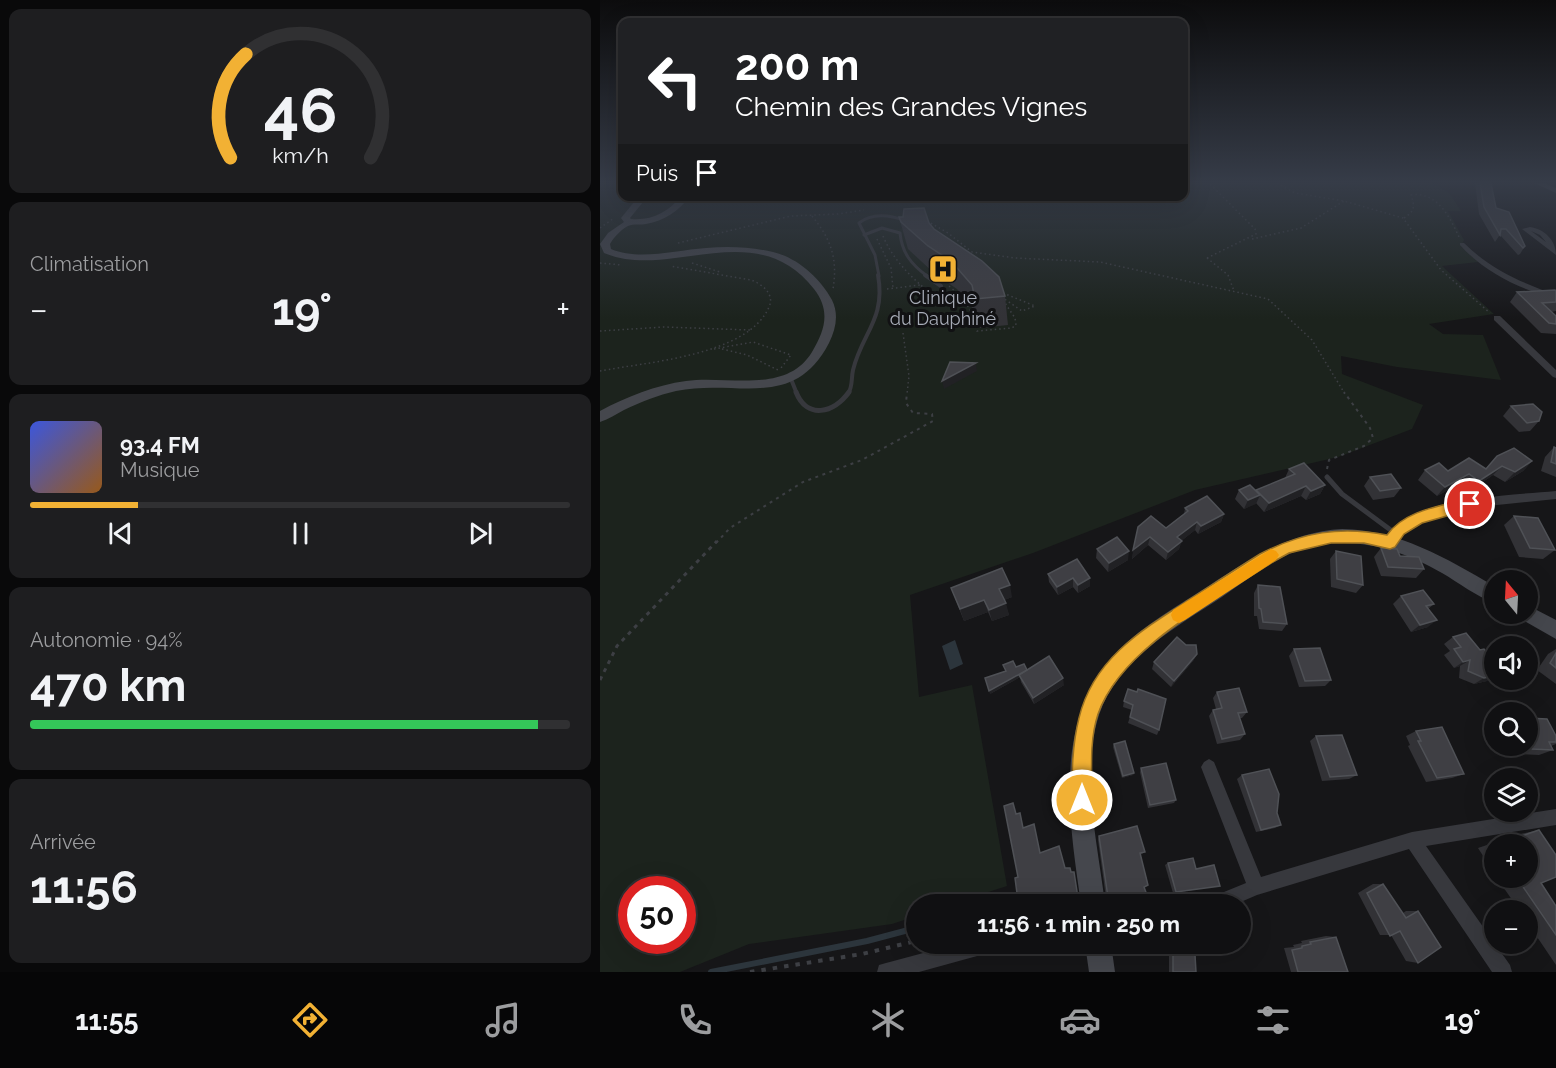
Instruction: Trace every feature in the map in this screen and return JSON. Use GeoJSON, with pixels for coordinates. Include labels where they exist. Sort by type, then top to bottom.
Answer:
{"type":"FeatureCollection","features":[{"type":"Feature","properties":{"kind":"main road"},"geometry":{"type":"LineString","coordinates":[[600,417],[637,399],[687,385],[772,384],[791,379],[804,372],[814,362],[832,319],[828,300],[805,271],[795,263],[774,254],[736,250],[662,261],[627,257],[607,251],[605,244],[611,235],[620,228]]}},
{"type":"Feature","properties":{"kind":"main road"},"geometry":{"type":"LineString","coordinates":[[1093,894],[1082,800],[1082,749],[1088,716],[1116,665],[1142,639],[1266,558],[1286,548],[1331,536],[1393,538],[1484,589]]}},
{"type":"Feature","properties":{"kind":"main road"},"geometry":{"type":"LineString","coordinates":[[1538,620],[1556,630]]}},
{"type":"Feature","properties":{"kind":"main road"},"geometry":{"type":"LineString","coordinates":[[1099,954],[1102,972]]}},
{"type":"Feature","properties":{"kind":"street"},"geometry":{"type":"LineString","coordinates":[[1462,244],[1470,254],[1502,274],[1556,297]]}},
{"type":"Feature","properties":{"kind":"street"},"geometry":{"type":"LineString","coordinates":[[1497,318],[1556,375]]}},
{"type":"Feature","properties":{"kind":"street"},"geometry":{"type":"LineString","coordinates":[[1393,538],[1399,530],[1418,519],[1470,504],[1556,495]]}},
{"type":"Feature","properties":{"kind":"street"},"geometry":{"type":"LineString","coordinates":[[1209,767],[1256,887]]}},
{"type":"Feature","properties":{"kind":"street"},"geometry":{"type":"LineString","coordinates":[[1239,894],[1413,840],[1556,817]]}},
{"type":"Feature","properties":{"kind":"street"},"geometry":{"type":"LineString","coordinates":[[1413,840],[1503,972]]}},
{"type":"Feature","properties":{"kind":"street"},"geometry":{"type":"LineString","coordinates":[[886,972],[952,954]]}},
{"type":"Feature","properties":{"kind":"lane"},"geometry":{"type":"LineString","coordinates":[[791,379],[804,407],[819,410],[830,409],[841,403],[851,389],[853,370],[878,313],[881,289],[876,261],[861,228]]}},
{"type":"Feature","properties":{"kind":"lane"},"geometry":{"type":"LineString","coordinates":[[864,235],[877,229],[897,230],[900,233],[904,255],[941,288]]}},
{"type":"Feature","properties":{"kind":"lane"},"geometry":{"type":"LineString","coordinates":[[1326,477],[1393,538]]}},
{"type":"Feature","properties":{"kind":"path"},"geometry":{"type":"LineString","coordinates":[[671,245],[735,228]]}},
{"type":"Feature","properties":{"kind":"path"},"geometry":{"type":"LineString","coordinates":[[820,228],[836,254],[837,268],[828,300]]}},
{"type":"Feature","properties":{"kind":"path"},"geometry":{"type":"LineString","coordinates":[[1252,239],[1256,234],[1255,228]]}},
{"type":"Feature","properties":{"kind":"path"},"geometry":{"type":"LineString","coordinates":[[1234,291],[1228,275],[1207,258],[1238,242],[1294,232],[1300,228]]}},
{"type":"Feature","properties":{"kind":"path"},"geometry":{"type":"LineString","coordinates":[[1412,228],[1428,256],[1474,300],[1497,318]]}},
{"type":"Feature","properties":{"kind":"path"},"geometry":{"type":"LineString","coordinates":[[1453,228],[1462,244]]}},
{"type":"Feature","properties":{"kind":"path"},"geometry":{"type":"LineString","coordinates":[[948,233],[972,252],[1015,258],[1100,262],[1268,300],[1312,340],[1343,391],[1370,428],[1373,438],[1368,445],[1338,454],[1329,460],[1326,477]]}},
{"type":"Feature","properties":{"kind":"path"},"geometry":{"type":"LineString","coordinates":[[893,288],[891,268],[877,235],[883,236],[897,261],[931,294],[946,284],[966,300],[972,310],[977,331],[1012,328],[1016,325],[1010,308],[997,295],[1022,311],[1035,306],[1029,302],[1012,298],[997,288]]}},
{"type":"Feature","properties":{"kind":"path"},"geometry":{"type":"LineString","coordinates":[[662,261],[758,282],[766,290],[770,303],[764,316],[750,330],[711,349]]}},
{"type":"Feature","properties":{"kind":"path"},"geometry":{"type":"LineString","coordinates":[[600,263],[624,265]]}},
{"type":"Feature","properties":{"kind":"path"},"geometry":{"type":"LineString","coordinates":[[881,289],[920,285],[933,280]]}},
{"type":"Feature","properties":{"kind":"path"},"geometry":{"type":"LineString","coordinates":[[600,331],[664,327],[750,330]]}},
{"type":"Feature","properties":{"kind":"path"},"geometry":{"type":"LineString","coordinates":[[600,680],[617,646],[730,528],[803,482],[862,460],[933,422],[932,414],[913,413],[906,403],[909,376],[903,333]]}},
{"type":"Feature","properties":{"kind":"path"},"geometry":{"type":"LineString","coordinates":[[721,349],[747,342],[790,355],[790,358],[778,370]]}},
{"type":"Feature","properties":{"kind":"path"},"geometry":{"type":"LineString","coordinates":[[600,371],[721,349],[747,355],[791,379]]}},
{"type":"Feature","properties":{"kind":"path"},"geometry":{"type":"LineString","coordinates":[[750,972],[862,954],[906,943]]}},
{"type":"Feature","properties":{"kind":"shaded area"},"geometry":{"type":"Polygon","coordinates":[[[600,228],[1458,228],[1464,240],[1461,246],[1478,262],[1442,266],[1494,314],[1429,324],[1443,334],[1483,335],[1501,380],[1397,367],[1341,356],[1342,374],[1423,405],[1412,429],[1338,457],[1195,490],[1033,553],[910,595],[919,697],[972,685],[1007,886],[982,894],[906,894],[906,919],[892,924],[749,944],[680,972],[600,972],[600,228]]]}},
{"type":"Feature","properties":{"kind":"shaded area"},"geometry":{"type":"Polygon","coordinates":[[[955,640],[963,664],[950,670],[942,646],[955,640]]]}},
{"type":"Feature","properties":{"kind":"building"},"geometry":{"type":"Polygon","coordinates":[[[908,228],[933,228],[982,261],[999,277],[1005,296],[975,299],[972,285],[951,261],[928,246],[908,228]]]}},
{"type":"Feature","properties":{"kind":"building"},"geometry":{"type":"Polygon","coordinates":[[[1496,228],[1517,228],[1525,246],[1523,248],[1506,229],[1501,229],[1500,235],[1496,228]]]}},
{"type":"Feature","properties":{"kind":"building"},"geometry":{"type":"Polygon","coordinates":[[[1555,290],[1556,302],[1542,303],[1556,316],[1556,324],[1549,323],[1517,292],[1555,290]]]}},
{"type":"Feature","properties":{"kind":"building"},"geometry":{"type":"Polygon","coordinates":[[[950,362],[976,363],[942,381],[950,362]]]}},
{"type":"Feature","properties":{"kind":"building"},"geometry":{"type":"Polygon","coordinates":[[[1533,404],[1542,412],[1539,421],[1527,423],[1511,406],[1533,404]]]}},
{"type":"Feature","properties":{"kind":"building"},"geometry":{"type":"Polygon","coordinates":[[[1554,447],[1556,448],[1556,464],[1551,462],[1554,447]]]}},
{"type":"Feature","properties":{"kind":"building"},"geometry":{"type":"Polygon","coordinates":[[[1514,448],[1532,461],[1515,472],[1502,466],[1479,481],[1469,474],[1445,487],[1425,470],[1439,463],[1448,471],[1469,458],[1486,469],[1497,456],[1514,448]]]}},
{"type":"Feature","properties":{"kind":"building"},"geometry":{"type":"Polygon","coordinates":[[[1304,463],[1325,485],[1311,491],[1306,486],[1269,503],[1256,490],[1295,474],[1289,469],[1304,463]]]}},
{"type":"Feature","properties":{"kind":"building"},"geometry":{"type":"Polygon","coordinates":[[[1391,474],[1401,488],[1380,491],[1370,477],[1391,474]]]}},
{"type":"Feature","properties":{"kind":"building"},"geometry":{"type":"Polygon","coordinates":[[[1250,485],[1260,495],[1248,500],[1239,490],[1250,485]]]}},
{"type":"Feature","properties":{"kind":"building"},"geometry":{"type":"Polygon","coordinates":[[[1207,496],[1224,514],[1201,526],[1197,522],[1177,537],[1182,541],[1168,552],[1150,537],[1133,550],[1138,527],[1151,516],[1166,528],[1188,511],[1185,508],[1207,496]]]}},
{"type":"Feature","properties":{"kind":"building"},"geometry":{"type":"Polygon","coordinates":[[[1514,516],[1538,518],[1555,550],[1530,548],[1514,516]]]}},
{"type":"Feature","properties":{"kind":"building"},"geometry":{"type":"Polygon","coordinates":[[[1117,537],[1129,551],[1109,563],[1097,549],[1117,537]]]}},
{"type":"Feature","properties":{"kind":"building"},"geometry":{"type":"Polygon","coordinates":[[[1381,548],[1397,549],[1400,556],[1419,557],[1424,569],[1388,567],[1381,548]]]}},
{"type":"Feature","properties":{"kind":"building"},"geometry":{"type":"Polygon","coordinates":[[[1336,551],[1361,556],[1363,585],[1337,579],[1336,551]]]}},
{"type":"Feature","properties":{"kind":"building"},"geometry":{"type":"Polygon","coordinates":[[[1077,559],[1090,578],[1078,585],[1073,578],[1057,587],[1048,574],[1077,559]]]}},
{"type":"Feature","properties":{"kind":"building"},"geometry":{"type":"Polygon","coordinates":[[[1002,568],[1010,585],[999,589],[1006,603],[989,610],[984,600],[960,609],[951,588],[1002,568]]]}},
{"type":"Feature","properties":{"kind":"building"},"geometry":{"type":"Polygon","coordinates":[[[1258,585],[1280,587],[1287,624],[1263,622],[1259,608],[1258,585]]]}},
{"type":"Feature","properties":{"kind":"building"},"geometry":{"type":"Polygon","coordinates":[[[1423,590],[1434,604],[1426,606],[1437,620],[1420,625],[1401,596],[1423,590]]]}},
{"type":"Feature","properties":{"kind":"building"},"geometry":{"type":"Polygon","coordinates":[[[1466,633],[1480,650],[1484,649],[1484,678],[1468,671],[1470,660],[1463,662],[1454,649],[1461,647],[1453,637],[1466,633]]]}},
{"type":"Feature","properties":{"kind":"building"},"geometry":{"type":"Polygon","coordinates":[[[1177,637],[1186,645],[1196,645],[1197,654],[1174,681],[1154,662],[1177,637]]]}},
{"type":"Feature","properties":{"kind":"building"},"geometry":{"type":"Polygon","coordinates":[[[1320,648],[1331,680],[1305,681],[1294,649],[1320,648]]]}},
{"type":"Feature","properties":{"kind":"building"},"geometry":{"type":"Polygon","coordinates":[[[1556,653],[1556,668],[1550,663],[1556,653]]]}},
{"type":"Feature","properties":{"kind":"building"},"geometry":{"type":"Polygon","coordinates":[[[1049,656],[1063,678],[1033,698],[1019,675],[1049,656]]]}},
{"type":"Feature","properties":{"kind":"building"},"geometry":{"type":"Polygon","coordinates":[[[1013,661],[1016,667],[1024,664],[1027,670],[989,691],[985,678],[1006,671],[1003,665],[1013,661]]]}},
{"type":"Feature","properties":{"kind":"building"},"geometry":{"type":"Polygon","coordinates":[[[1239,688],[1247,712],[1238,713],[1245,734],[1222,739],[1213,710],[1222,708],[1217,692],[1239,688]]]}},
{"type":"Feature","properties":{"kind":"building"},"geometry":{"type":"Polygon","coordinates":[[[1128,689],[1137,692],[1138,689],[1166,699],[1159,730],[1130,717],[1133,705],[1124,701],[1128,689]]]}},
{"type":"Feature","properties":{"kind":"building"},"geometry":{"type":"Polygon","coordinates":[[[1538,719],[1547,719],[1556,736],[1556,742],[1549,742],[1553,750],[1538,749],[1538,719]]]}},
{"type":"Feature","properties":{"kind":"building"},"geometry":{"type":"Polygon","coordinates":[[[1442,727],[1464,774],[1437,778],[1418,741],[1421,741],[1416,731],[1442,727]]]}},
{"type":"Feature","properties":{"kind":"building"},"geometry":{"type":"Polygon","coordinates":[[[1342,735],[1357,775],[1330,777],[1316,736],[1342,735]]]}},
{"type":"Feature","properties":{"kind":"building"},"geometry":{"type":"Polygon","coordinates":[[[1125,741],[1134,773],[1123,776],[1114,744],[1125,741]]]}},
{"type":"Feature","properties":{"kind":"building"},"geometry":{"type":"Polygon","coordinates":[[[1166,763],[1176,800],[1150,805],[1141,768],[1166,763]]]}},
{"type":"Feature","properties":{"kind":"building"},"geometry":{"type":"Polygon","coordinates":[[[1269,769],[1279,794],[1277,813],[1281,825],[1261,830],[1242,775],[1269,769]]]}},
{"type":"Feature","properties":{"kind":"building"},"geometry":{"type":"Polygon","coordinates":[[[1013,803],[1016,814],[1020,813],[1023,828],[1034,824],[1040,853],[1059,846],[1065,868],[1070,868],[1071,872],[1074,872],[1077,894],[1017,894],[1015,878],[1018,877],[1004,806],[1013,803]]]}},
{"type":"Feature","properties":{"kind":"building"},"geometry":{"type":"Polygon","coordinates":[[[1137,826],[1145,852],[1140,853],[1148,885],[1144,887],[1147,894],[1108,894],[1099,836],[1137,826]]]}},
{"type":"Feature","properties":{"kind":"building"},"geometry":{"type":"Polygon","coordinates":[[[1539,830],[1556,855],[1556,877],[1541,883],[1556,906],[1556,935],[1538,909],[1538,900],[1532,900],[1524,888],[1538,888],[1538,834],[1527,834],[1539,830]]]}},
{"type":"Feature","properties":{"kind":"building"},"geometry":{"type":"Polygon","coordinates":[[[1193,858],[1196,869],[1214,865],[1220,886],[1176,892],[1168,863],[1193,858]]]}},
{"type":"Feature","properties":{"kind":"building"},"geometry":{"type":"Polygon","coordinates":[[[1383,884],[1406,918],[1418,911],[1441,947],[1418,963],[1400,931],[1390,936],[1367,893],[1383,884]]]}},
{"type":"Feature","properties":{"kind":"building"},"geometry":{"type":"Polygon","coordinates":[[[1336,937],[1348,972],[1298,972],[1292,950],[1311,944],[1310,942],[1336,937]]]}},
{"type":"Feature","properties":{"kind":"building"},"geometry":{"type":"Polygon","coordinates":[[[1173,954],[1195,955],[1196,972],[1173,972],[1173,954]]]}},
{"type":"Feature","properties":{"kind":"waterway"},"geometry":{"type":"LineString","coordinates":[[711,972],[867,941],[906,931]]}},
{"type":"Feature","properties":{"kind":"slow traffic"},"geometry":{"type":"LineString","coordinates":[[1179,615],[1271,555]]}},
{"type":"Feature","properties":{"kind":"place","name":"Clinique du Dauphiné"},"geometry":{"type":"Point","coordinates":[943,269]}},
{"type":"Feature","properties":{"kind":"route"},"geometry":{"type":"LineString","coordinates":[[1082,800],[1082,749],[1088,716],[1100,688],[1116,665],[1142,639],[1266,558],[1298,543],[1331,536],[1364,537],[1390,542],[1399,530],[1418,519],[1470,504]]}}]}
